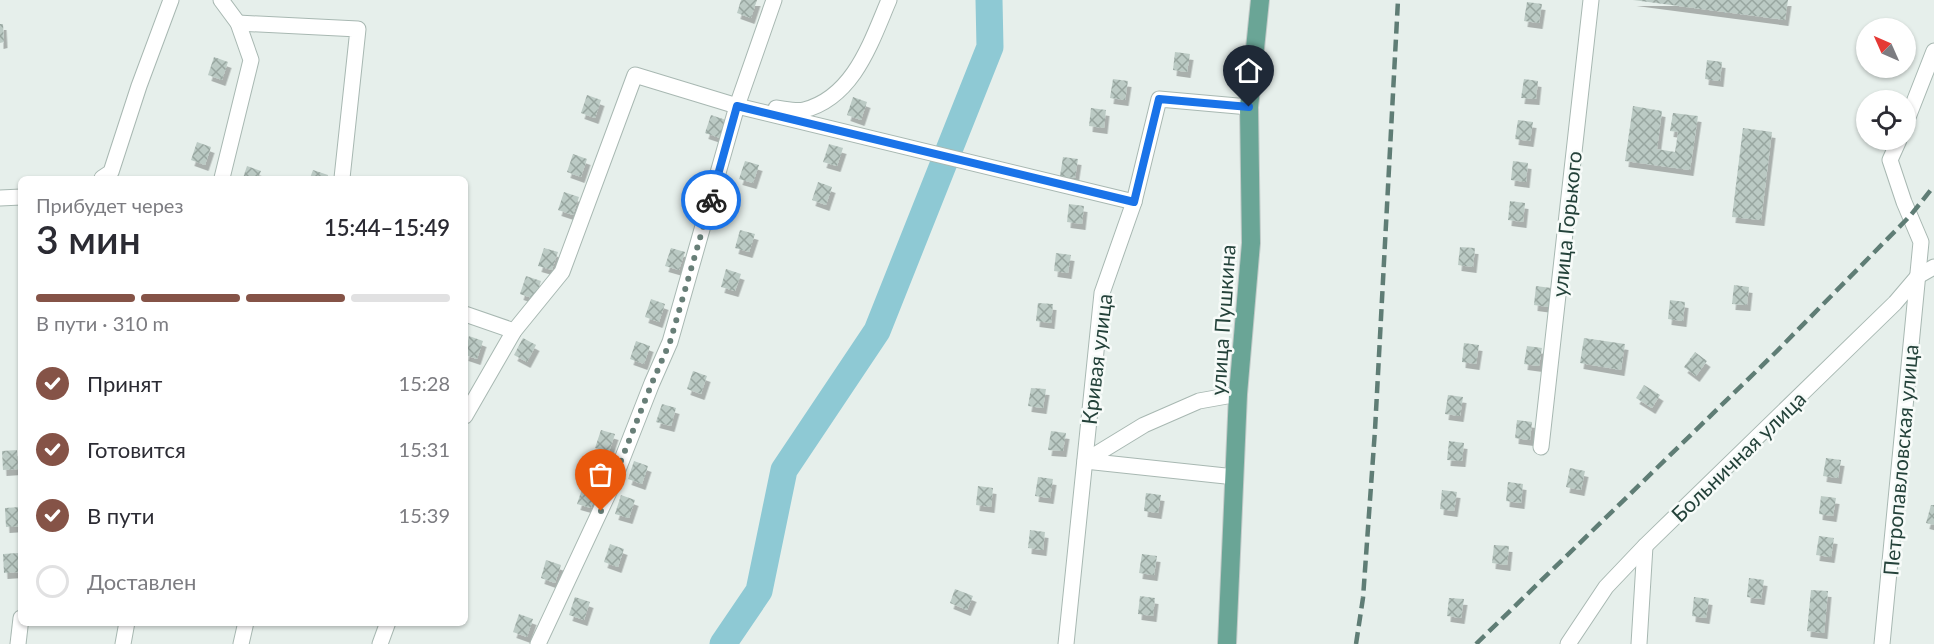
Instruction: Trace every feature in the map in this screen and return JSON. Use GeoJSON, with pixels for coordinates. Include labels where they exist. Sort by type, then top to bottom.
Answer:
{"type":"FeatureCollection","features":[{"type":"Feature","properties":{"kind":"main road","name":"улица Пушкина"},"geometry":{"type":"LineString","coordinates":[[1227,644],[1238,394],[1251,243],[1249,107],[1260,0]]}},
{"type":"Feature","properties":{"kind":"street"},"geometry":{"type":"LineString","coordinates":[[105,176],[111,172],[139,86],[171,0]]}},
{"type":"Feature","properties":{"kind":"street"},"geometry":{"type":"LineString","coordinates":[[221,0],[238,23],[251,60],[222,176]]}},
{"type":"Feature","properties":{"kind":"street"},"geometry":{"type":"LineString","coordinates":[[538,644],[610,490],[670,342],[737,106],[774,0]]}},
{"type":"Feature","properties":{"kind":"street"},"geometry":{"type":"LineString","coordinates":[[737,106],[802,110],[821,102],[842,87],[864,58],[889,0]]}},
{"type":"Feature","properties":{"kind":"street","name":"улица Горького"},"geometry":{"type":"LineString","coordinates":[[1541,447],[1591,0]]}},
{"type":"Feature","properties":{"kind":"street"},"geometry":{"type":"LineString","coordinates":[[238,23],[358,29],[342,176]]}},
{"type":"Feature","properties":{"kind":"street"},"geometry":{"type":"LineString","coordinates":[[1916,96],[1934,51]]}},
{"type":"Feature","properties":{"kind":"street"},"geometry":{"type":"LineString","coordinates":[[468,411],[514,331],[562,272],[635,75],[737,106],[1134,202]]}},
{"type":"Feature","properties":{"kind":"street","name":"Кривая улица"},"geometry":{"type":"LineString","coordinates":[[1066,644],[1102,293],[1134,202],[1159,99],[1249,107]]}},
{"type":"Feature","properties":{"kind":"street","name":"Петропавловская улица"},"geometry":{"type":"LineString","coordinates":[[1882,644],[1921,242],[1890,160],[1894,150]]}},
{"type":"Feature","properties":{"kind":"street"},"geometry":{"type":"LineString","coordinates":[[0,198],[18,197]]}},
{"type":"Feature","properties":{"kind":"street"},"geometry":{"type":"LineString","coordinates":[[1918,276],[1934,267]]}},
{"type":"Feature","properties":{"kind":"street","name":"Больничная улица"},"geometry":{"type":"LineString","coordinates":[[1568,644],[1606,587],[1645,546],[1895,303],[1918,276]]}},
{"type":"Feature","properties":{"kind":"street"},"geometry":{"type":"LineString","coordinates":[[468,315],[514,331]]}},
{"type":"Feature","properties":{"kind":"street"},"geometry":{"type":"LineString","coordinates":[[1085,461],[1143,425],[1199,401],[1238,394]]}},
{"type":"Feature","properties":{"kind":"street"},"geometry":{"type":"LineString","coordinates":[[1085,461],[1235,477]]}},
{"type":"Feature","properties":{"kind":"street"},"geometry":{"type":"LineString","coordinates":[[1639,644],[1645,546]]}},
{"type":"Feature","properties":{"kind":"street"},"geometry":{"type":"LineString","coordinates":[[18,644],[20,626]]}},
{"type":"Feature","properties":{"kind":"street"},"geometry":{"type":"LineString","coordinates":[[123,644],[126,626]]}},
{"type":"Feature","properties":{"kind":"street"},"geometry":{"type":"LineString","coordinates":[[241,644],[245,626]]}},
{"type":"Feature","properties":{"kind":"street"},"geometry":{"type":"LineString","coordinates":[[380,644],[387,626]]}},
{"type":"Feature","properties":{"kind":"building"},"geometry":{"type":"Polygon","coordinates":[[[741,0],[757,0],[751,18],[737,13],[741,0]]]}},
{"type":"Feature","properties":{"kind":"building"},"geometry":{"type":"Polygon","coordinates":[[[1633,0],[1788,0],[1785,20],[1633,0]]]}},
{"type":"Feature","properties":{"kind":"building"},"geometry":{"type":"Polygon","coordinates":[[[1527,2],[1542,4],[1539,23],[1524,21],[1527,2]]]}},
{"type":"Feature","properties":{"kind":"building"},"geometry":{"type":"Polygon","coordinates":[[[0,24],[3,24],[4,42],[0,43],[0,24]]]}},
{"type":"Feature","properties":{"kind":"building"},"geometry":{"type":"Polygon","coordinates":[[[1175,52],[1190,54],[1187,72],[1173,70],[1175,52]]]}},
{"type":"Feature","properties":{"kind":"building"},"geometry":{"type":"Polygon","coordinates":[[[214,57],[228,62],[222,80],[208,75],[214,57]]]}},
{"type":"Feature","properties":{"kind":"building"},"geometry":{"type":"Polygon","coordinates":[[[1707,60],[1722,62],[1720,81],[1705,79],[1707,60]]]}},
{"type":"Feature","properties":{"kind":"building"},"geometry":{"type":"Polygon","coordinates":[[[1113,79],[1128,81],[1125,100],[1110,98],[1113,79]]]}},
{"type":"Feature","properties":{"kind":"building"},"geometry":{"type":"Polygon","coordinates":[[[1524,79],[1538,81],[1536,99],[1521,98],[1524,79]]]}},
{"type":"Feature","properties":{"kind":"building"},"geometry":{"type":"Polygon","coordinates":[[[587,95],[601,100],[595,118],[581,113],[587,95]]]}},
{"type":"Feature","properties":{"kind":"building"},"geometry":{"type":"Polygon","coordinates":[[[853,97],[867,102],[861,120],[847,115],[853,97]]]}},
{"type":"Feature","properties":{"kind":"building"},"geometry":{"type":"Polygon","coordinates":[[[1633,106],[1662,111],[1657,149],[1675,152],[1678,132],[1670,131],[1673,113],[1698,116],[1690,170],[1625,161],[1633,106]]]}},
{"type":"Feature","properties":{"kind":"building"},"geometry":{"type":"Polygon","coordinates":[[[1091,108],[1106,110],[1104,128],[1089,126],[1091,108]]]}},
{"type":"Feature","properties":{"kind":"building"},"geometry":{"type":"Polygon","coordinates":[[[711,115],[726,120],[720,138],[705,133],[711,115]]]}},
{"type":"Feature","properties":{"kind":"building"},"geometry":{"type":"Polygon","coordinates":[[[1518,120],[1533,122],[1530,141],[1515,139],[1518,120]]]}},
{"type":"Feature","properties":{"kind":"building"},"geometry":{"type":"Polygon","coordinates":[[[1743,128],[1772,132],[1761,220],[1732,217],[1743,128]]]}},
{"type":"Feature","properties":{"kind":"building"},"geometry":{"type":"Polygon","coordinates":[[[197,142],[211,147],[205,165],[191,160],[197,142]]]}},
{"type":"Feature","properties":{"kind":"building"},"geometry":{"type":"Polygon","coordinates":[[[829,144],[843,148],[837,166],[823,162],[829,144]]]}},
{"type":"Feature","properties":{"kind":"building"},"geometry":{"type":"Polygon","coordinates":[[[573,154],[587,159],[581,177],[567,172],[573,154]]]}},
{"type":"Feature","properties":{"kind":"building"},"geometry":{"type":"Polygon","coordinates":[[[1063,157],[1078,159],[1075,178],[1060,176],[1063,157]]]}},
{"type":"Feature","properties":{"kind":"building"},"geometry":{"type":"Polygon","coordinates":[[[745,161],[759,165],[753,183],[739,179],[745,161]]]}},
{"type":"Feature","properties":{"kind":"building"},"geometry":{"type":"Polygon","coordinates":[[[1513,161],[1528,163],[1526,182],[1511,180],[1513,161]]]}},
{"type":"Feature","properties":{"kind":"building"},"geometry":{"type":"Polygon","coordinates":[[[247,166],[261,171],[259,176],[244,176],[247,166]]]}},
{"type":"Feature","properties":{"kind":"building"},"geometry":{"type":"Polygon","coordinates":[[[313,170],[328,175],[327,176],[311,176],[313,170]]]}},
{"type":"Feature","properties":{"kind":"building"},"geometry":{"type":"Polygon","coordinates":[[[818,182],[832,187],[826,205],[812,200],[818,182]]]}},
{"type":"Feature","properties":{"kind":"building"},"geometry":{"type":"Polygon","coordinates":[[[693,189],[707,194],[701,212],[687,207],[693,189]]]}},
{"type":"Feature","properties":{"kind":"building"},"geometry":{"type":"Polygon","coordinates":[[[564,192],[579,197],[573,215],[558,210],[564,192]]]}},
{"type":"Feature","properties":{"kind":"building"},"geometry":{"type":"Polygon","coordinates":[[[1510,201],[1525,203],[1523,222],[1508,220],[1510,201]]]}},
{"type":"Feature","properties":{"kind":"building"},"geometry":{"type":"Polygon","coordinates":[[[1069,204],[1084,206],[1082,224],[1067,222],[1069,204]]]}},
{"type":"Feature","properties":{"kind":"building"},"geometry":{"type":"Polygon","coordinates":[[[740,230],[755,234],[749,252],[735,248],[740,230]]]}},
{"type":"Feature","properties":{"kind":"building"},"geometry":{"type":"Polygon","coordinates":[[[1460,247],[1475,248],[1473,267],[1458,265],[1460,247]]]}},
{"type":"Feature","properties":{"kind":"building"},"geometry":{"type":"Polygon","coordinates":[[[544,248],[558,252],[552,270],[538,266],[544,248]]]}},
{"type":"Feature","properties":{"kind":"building"},"geometry":{"type":"Polygon","coordinates":[[[671,248],[685,252],[679,270],[665,266],[671,248]]]}},
{"type":"Feature","properties":{"kind":"building"},"geometry":{"type":"Polygon","coordinates":[[[1056,253],[1071,255],[1068,273],[1054,271],[1056,253]]]}},
{"type":"Feature","properties":{"kind":"building"},"geometry":{"type":"Polygon","coordinates":[[[726,269],[741,274],[735,291],[721,287],[726,269]]]}},
{"type":"Feature","properties":{"kind":"building"},"geometry":{"type":"Polygon","coordinates":[[[526,276],[541,281],[535,299],[520,294],[526,276]]]}},
{"type":"Feature","properties":{"kind":"building"},"geometry":{"type":"Polygon","coordinates":[[[1734,285],[1749,287],[1747,305],[1732,304],[1734,285]]]}},
{"type":"Feature","properties":{"kind":"building"},"geometry":{"type":"Polygon","coordinates":[[[1536,286],[1551,288],[1549,307],[1534,305],[1536,286]]]}},
{"type":"Feature","properties":{"kind":"building"},"geometry":{"type":"Polygon","coordinates":[[[651,299],[665,304],[659,322],[645,317],[651,299]]]}},
{"type":"Feature","properties":{"kind":"building"},"geometry":{"type":"Polygon","coordinates":[[[1670,300],[1685,302],[1683,321],[1668,319],[1670,300]]]}},
{"type":"Feature","properties":{"kind":"building"},"geometry":{"type":"Polygon","coordinates":[[[1038,303],[1053,304],[1051,323],[1036,321],[1038,303]]]}},
{"type":"Feature","properties":{"kind":"building"},"geometry":{"type":"Polygon","coordinates":[[[469,336],[483,341],[477,359],[468,356],[469,336]]]}},
{"type":"Feature","properties":{"kind":"building"},"geometry":{"type":"Polygon","coordinates":[[[523,338],[536,345],[527,362],[514,355],[523,338]]]}},
{"type":"Feature","properties":{"kind":"building"},"geometry":{"type":"Polygon","coordinates":[[[1584,338],[1625,344],[1621,370],[1580,363],[1584,338]]]}},
{"type":"Feature","properties":{"kind":"building"},"geometry":{"type":"Polygon","coordinates":[[[636,341],[650,346],[644,364],[630,359],[636,341]]]}},
{"type":"Feature","properties":{"kind":"building"},"geometry":{"type":"Polygon","coordinates":[[[1464,343],[1479,345],[1476,364],[1462,362],[1464,343]]]}},
{"type":"Feature","properties":{"kind":"building"},"geometry":{"type":"Polygon","coordinates":[[[1527,346],[1542,348],[1539,366],[1524,364],[1527,346]]]}},
{"type":"Feature","properties":{"kind":"building"},"geometry":{"type":"Polygon","coordinates":[[[1695,352],[1707,361],[1696,376],[1684,367],[1695,352]]]}},
{"type":"Feature","properties":{"kind":"building"},"geometry":{"type":"Polygon","coordinates":[[[693,371],[707,376],[701,394],[687,389],[693,371]]]}},
{"type":"Feature","properties":{"kind":"building"},"geometry":{"type":"Polygon","coordinates":[[[1644,385],[1660,395],[1652,408],[1636,398],[1644,385]]]}},
{"type":"Feature","properties":{"kind":"building"},"geometry":{"type":"Polygon","coordinates":[[[1031,388],[1046,389],[1043,408],[1028,406],[1031,388]]]}},
{"type":"Feature","properties":{"kind":"building"},"geometry":{"type":"Polygon","coordinates":[[[1448,395],[1463,397],[1460,416],[1445,414],[1448,395]]]}},
{"type":"Feature","properties":{"kind":"building"},"geometry":{"type":"Polygon","coordinates":[[[662,404],[676,408],[671,426],[656,422],[662,404]]]}},
{"type":"Feature","properties":{"kind":"building"},"geometry":{"type":"Polygon","coordinates":[[[1517,420],[1532,422],[1530,440],[1515,438],[1517,420]]]}},
{"type":"Feature","properties":{"kind":"building"},"geometry":{"type":"Polygon","coordinates":[[[601,430],[615,434],[609,452],[595,448],[601,430]]]}},
{"type":"Feature","properties":{"kind":"building"},"geometry":{"type":"Polygon","coordinates":[[[1051,431],[1066,433],[1063,451],[1048,450],[1051,431]]]}},
{"type":"Feature","properties":{"kind":"building"},"geometry":{"type":"Polygon","coordinates":[[[1449,441],[1464,443],[1462,461],[1447,460],[1449,441]]]}},
{"type":"Feature","properties":{"kind":"building"},"geometry":{"type":"Polygon","coordinates":[[[17,450],[18,469],[3,470],[2,451],[17,450]]]}},
{"type":"Feature","properties":{"kind":"building"},"geometry":{"type":"Polygon","coordinates":[[[1826,458],[1841,460],[1838,478],[1823,476],[1826,458]]]}},
{"type":"Feature","properties":{"kind":"building"},"geometry":{"type":"Polygon","coordinates":[[[634,461],[648,466],[642,484],[628,479],[634,461]]]}},
{"type":"Feature","properties":{"kind":"building"},"geometry":{"type":"Polygon","coordinates":[[[1570,468],[1585,471],[1581,490],[1566,487],[1570,468]]]}},
{"type":"Feature","properties":{"kind":"building"},"geometry":{"type":"Polygon","coordinates":[[[1038,477],[1053,479],[1050,498],[1035,496],[1038,477]]]}},
{"type":"Feature","properties":{"kind":"building"},"geometry":{"type":"Polygon","coordinates":[[[1508,482],[1523,484],[1521,503],[1506,501],[1508,482]]]}},
{"type":"Feature","properties":{"kind":"building"},"geometry":{"type":"Polygon","coordinates":[[[583,486],[597,490],[591,508],[577,504],[583,486]]]}},
{"type":"Feature","properties":{"kind":"building"},"geometry":{"type":"Polygon","coordinates":[[[978,486],[993,488],[991,507],[976,505],[978,486]]]}},
{"type":"Feature","properties":{"kind":"building"},"geometry":{"type":"Polygon","coordinates":[[[1442,490],[1457,492],[1454,511],[1440,509],[1442,490]]]}},
{"type":"Feature","properties":{"kind":"building"},"geometry":{"type":"Polygon","coordinates":[[[1146,493],[1161,495],[1158,513],[1144,511],[1146,493]]]}},
{"type":"Feature","properties":{"kind":"building"},"geometry":{"type":"Polygon","coordinates":[[[621,495],[635,500],[629,518],[615,514],[621,495]]]}},
{"type":"Feature","properties":{"kind":"building"},"geometry":{"type":"Polygon","coordinates":[[[1821,496],[1836,498],[1833,516],[1819,514],[1821,496]]]}},
{"type":"Feature","properties":{"kind":"building"},"geometry":{"type":"Polygon","coordinates":[[[1931,505],[1934,505],[1934,525],[1926,523],[1931,505]]]}},
{"type":"Feature","properties":{"kind":"building"},"geometry":{"type":"Polygon","coordinates":[[[18,507],[18,526],[6,527],[5,508],[18,507]]]}},
{"type":"Feature","properties":{"kind":"building"},"geometry":{"type":"Polygon","coordinates":[[[1030,530],[1045,532],[1043,550],[1028,548],[1030,530]]]}},
{"type":"Feature","properties":{"kind":"building"},"geometry":{"type":"Polygon","coordinates":[[[1819,536],[1834,538],[1831,557],[1816,555],[1819,536]]]}},
{"type":"Feature","properties":{"kind":"building"},"geometry":{"type":"Polygon","coordinates":[[[610,544],[624,549],[618,567],[604,562],[610,544]]]}},
{"type":"Feature","properties":{"kind":"building"},"geometry":{"type":"Polygon","coordinates":[[[1494,545],[1509,546],[1507,565],[1492,563],[1494,545]]]}},
{"type":"Feature","properties":{"kind":"building"},"geometry":{"type":"Polygon","coordinates":[[[18,553],[18,572],[4,573],[3,554],[18,553]]]}},
{"type":"Feature","properties":{"kind":"building"},"geometry":{"type":"Polygon","coordinates":[[[1142,554],[1157,556],[1154,575],[1139,573],[1142,554]]]}},
{"type":"Feature","properties":{"kind":"building"},"geometry":{"type":"Polygon","coordinates":[[[546,560],[561,565],[555,583],[541,578],[546,560]]]}},
{"type":"Feature","properties":{"kind":"building"},"geometry":{"type":"Polygon","coordinates":[[[1749,578],[1764,580],[1761,599],[1747,597],[1749,578]]]}},
{"type":"Feature","properties":{"kind":"building"},"geometry":{"type":"Polygon","coordinates":[[[955,589],[973,596],[967,610],[950,603],[955,589]]]}},
{"type":"Feature","properties":{"kind":"building"},"geometry":{"type":"Polygon","coordinates":[[[1811,590],[1828,591],[1824,633],[1807,631],[1811,590]]]}},
{"type":"Feature","properties":{"kind":"building"},"geometry":{"type":"Polygon","coordinates":[[[1140,596],[1155,598],[1153,616],[1138,614],[1140,596]]]}},
{"type":"Feature","properties":{"kind":"building"},"geometry":{"type":"Polygon","coordinates":[[[575,597],[590,602],[584,620],[569,615],[575,597]]]}},
{"type":"Feature","properties":{"kind":"building"},"geometry":{"type":"Polygon","coordinates":[[[1694,597],[1709,599],[1706,618],[1692,616],[1694,597]]]}},
{"type":"Feature","properties":{"kind":"building"},"geometry":{"type":"Polygon","coordinates":[[[1449,598],[1464,599],[1461,618],[1447,616],[1449,598]]]}},
{"type":"Feature","properties":{"kind":"building"},"geometry":{"type":"Polygon","coordinates":[[[519,614],[533,619],[527,637],[513,632],[519,614]]]}},
{"type":"Feature","properties":{"kind":"waterway"},"geometry":{"type":"LineString","coordinates":[[723,644],[759,591],[784,470],[877,331],[990,47],[989,0]]}},
{"type":"Feature","properties":{"kind":"railway"},"geometry":{"type":"LineString","coordinates":[[1356,644],[1363,598],[1375,430],[1398,0]]}},
{"type":"Feature","properties":{"kind":"railway"},"geometry":{"type":"LineString","coordinates":[[1476,644],[1775,353],[1910,216],[1934,186]]}},
{"type":"Feature","properties":{"kind":"way so far"},"geometry":{"type":"LineString","coordinates":[[601,511],[670,342],[711,200]]}},
{"type":"Feature","properties":{"kind":"route"},"geometry":{"type":"LineString","coordinates":[[711,200],[737,106],[1134,202],[1159,99],[1249,107]]}}]}
